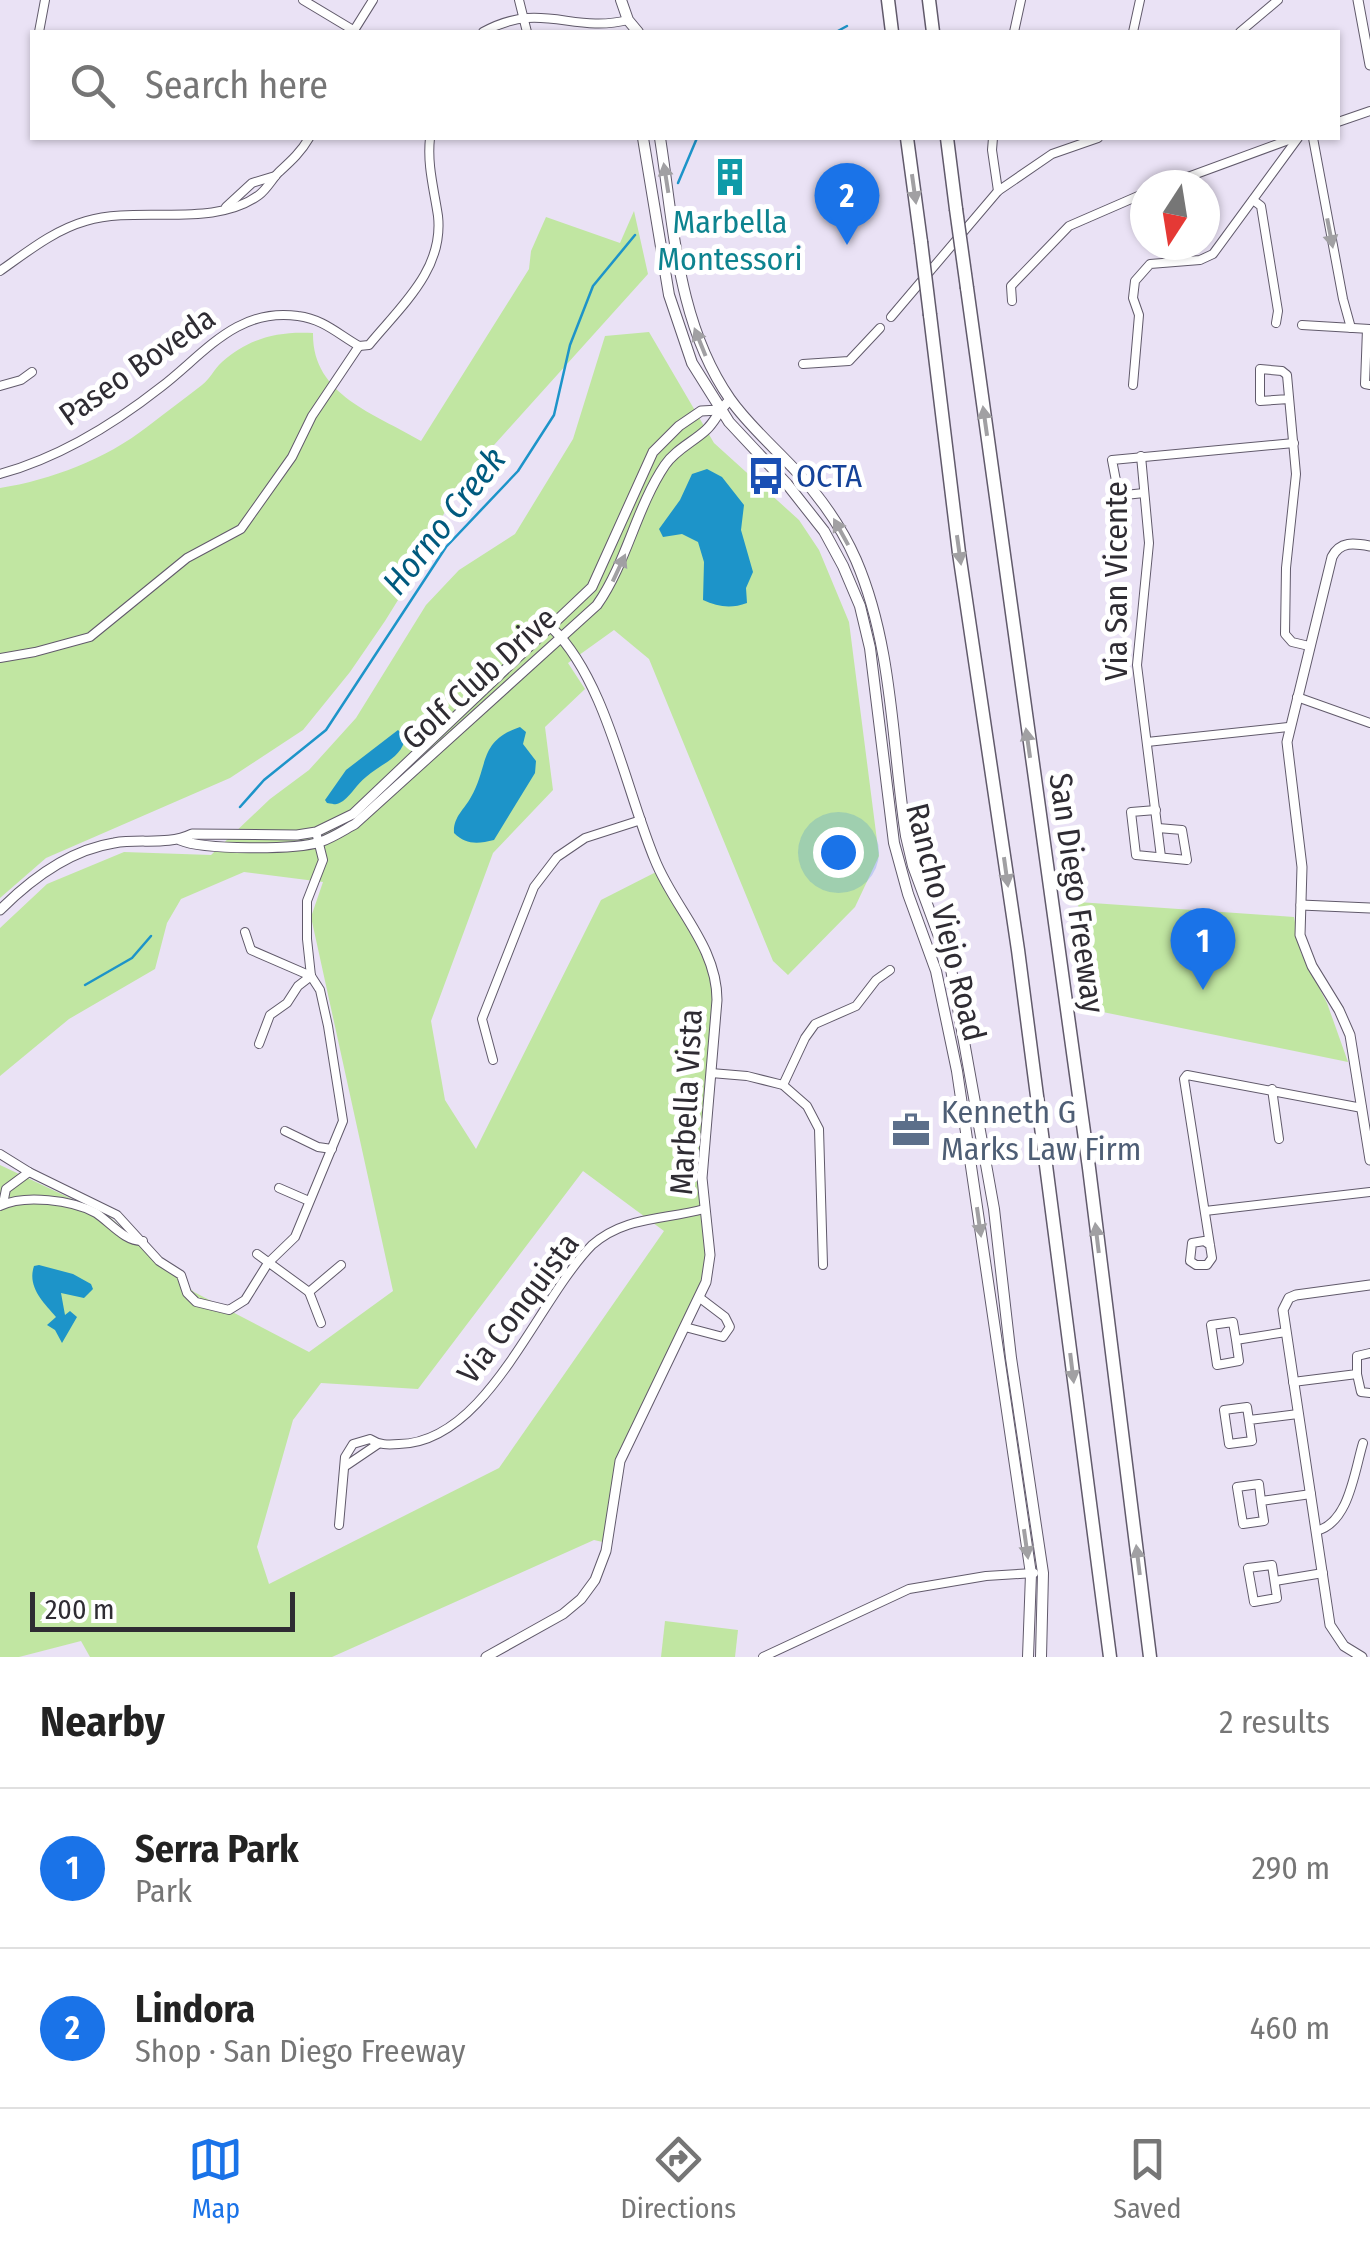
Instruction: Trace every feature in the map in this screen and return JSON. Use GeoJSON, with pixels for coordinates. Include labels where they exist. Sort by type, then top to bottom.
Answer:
{"type":"FeatureCollection","features":[{"type":"Feature","properties":{"kind":"highway"},"geometry":{"type":"LineString","coordinates":[[888,0],[892,30]]}},
{"type":"Feature","properties":{"kind":"highway"},"geometry":{"type":"LineString","coordinates":[[929,0],[933,30]]}},
{"type":"Feature","properties":{"kind":"highway","name":"San Diego Freeway"},"geometry":{"type":"LineString","coordinates":[[907,140],[959,552],[1020,970],[1110,1657]]}},
{"type":"Feature","properties":{"kind":"highway","name":"San Diego Freeway"},"geometry":{"type":"LineString","coordinates":[[947,140],[1152,1657]]}},
{"type":"Feature","properties":{"kind":"main road"},"geometry":{"type":"LineString","coordinates":[[621,0],[626,26]]}},
{"type":"Feature","properties":{"kind":"main road","name":"Rancho Viejo Road"},"geometry":{"type":"LineString","coordinates":[[644,140],[669,295],[688,354],[719,410],[824,530],[853,588],[866,628],[894,843],[936,971],[957,1071],[1031,1574],[1028,1657]]}},
{"type":"Feature","properties":{"kind":"main road","name":"Rancho Viejo Road"},"geometry":{"type":"LineString","coordinates":[[660,140],[688,308],[706,358],[730,400],[797,472],[836,522],[873,604],[906,836],[921,890],[945,948],[994,1209],[1044,1572],[1042,1657]]}},
{"type":"Feature","properties":{"kind":"street"},"geometry":{"type":"LineString","coordinates":[[39,30],[45,0]]}},
{"type":"Feature","properties":{"kind":"street"},"geometry":{"type":"LineString","coordinates":[[303,0],[351,30]]}},
{"type":"Feature","properties":{"kind":"street"},"geometry":{"type":"LineString","coordinates":[[354,30],[372,0]]}},
{"type":"Feature","properties":{"kind":"street"},"geometry":{"type":"LineString","coordinates":[[518,0],[527,30]]}},
{"type":"Feature","properties":{"kind":"street"},"geometry":{"type":"LineString","coordinates":[[1014,30],[1021,0]]}},
{"type":"Feature","properties":{"kind":"street"},"geometry":{"type":"LineString","coordinates":[[1133,30],[1140,0]]}},
{"type":"Feature","properties":{"kind":"street"},"geometry":{"type":"LineString","coordinates":[[1242,30],[1278,0]]}},
{"type":"Feature","properties":{"kind":"street"},"geometry":{"type":"LineString","coordinates":[[1358,0],[1370,65]]}},
{"type":"Feature","properties":{"kind":"street"},"geometry":{"type":"LineString","coordinates":[[487,30],[521,10],[626,26]]}},
{"type":"Feature","properties":{"kind":"street"},"geometry":{"type":"LineString","coordinates":[[1340,121],[1370,111]]}},
{"type":"Feature","properties":{"kind":"street"},"geometry":{"type":"LineString","coordinates":[[0,271],[65,228],[89,219],[140,213],[194,214],[236,206],[260,194],[308,140]]}},
{"type":"Feature","properties":{"kind":"street"},"geometry":{"type":"LineString","coordinates":[[0,658],[90,637],[187,558],[241,529],[292,458],[312,416],[358,346],[369,345],[428,272],[435,254],[438,220],[428,164],[430,140]]}},
{"type":"Feature","properties":{"kind":"street"},"geometry":{"type":"LineString","coordinates":[[993,140],[998,192]]}},
{"type":"Feature","properties":{"kind":"street"},"geometry":{"type":"LineString","coordinates":[[890,318],[998,192],[1052,154],[1092,140]]}},
{"type":"Feature","properties":{"kind":"street"},"geometry":{"type":"LineString","coordinates":[[1207,170],[1290,140]]}},
{"type":"Feature","properties":{"kind":"street"},"geometry":{"type":"LineString","coordinates":[[1133,384],[1139,315],[1133,288],[1140,272],[1150,264],[1208,258],[1295,140]]}},
{"type":"Feature","properties":{"kind":"street"},"geometry":{"type":"LineString","coordinates":[[1312,140],[1351,328]]}},
{"type":"Feature","properties":{"kind":"street"},"geometry":{"type":"LineString","coordinates":[[226,207],[252,183],[275,176]]}},
{"type":"Feature","properties":{"kind":"street"},"geometry":{"type":"LineString","coordinates":[[1012,301],[1011,286],[1060,232],[1130,199]]}},
{"type":"Feature","properties":{"kind":"street"},"geometry":{"type":"LineString","coordinates":[[1253,200],[1260,206],[1278,311],[1276,324]]}},
{"type":"Feature","properties":{"kind":"street","name":"Paseo Boveda"},"geometry":{"type":"LineString","coordinates":[[0,474],[86,437],[163,386],[212,341],[247,322],[278,315],[298,316],[334,328],[358,346]]}},
{"type":"Feature","properties":{"kind":"street"},"geometry":{"type":"LineString","coordinates":[[1302,326],[1368,329],[1364,384],[1370,385]]}},
{"type":"Feature","properties":{"kind":"street"},"geometry":{"type":"LineString","coordinates":[[803,364],[849,361],[880,328]]}},
{"type":"Feature","properties":{"kind":"street"},"geometry":{"type":"LineString","coordinates":[[1288,399],[1260,400],[1260,368],[1286,373],[1296,474],[1286,568],[1285,634],[1292,642],[1309,646]]}},
{"type":"Feature","properties":{"kind":"street"},"geometry":{"type":"LineString","coordinates":[[0,386],[22,380],[32,372]]}},
{"type":"Feature","properties":{"kind":"street","name":"Golf Club Drive"},"geometry":{"type":"LineString","coordinates":[[0,910],[23,887],[58,863],[114,843],[180,840],[192,834],[318,837],[355,824],[597,605],[614,580],[667,462],[710,426],[730,400]]}},
{"type":"Feature","properties":{"kind":"street","name":"Golf Club Drive"},"geometry":{"type":"LineString","coordinates":[[318,837],[353,814],[592,587],[639,478],[661,442],[701,412],[719,410]]}},
{"type":"Feature","properties":{"kind":"street","name":"Via San Vicente"},"geometry":{"type":"LineString","coordinates":[[1161,857],[1137,665],[1148,543],[1141,456],[1294,443]]}},
{"type":"Feature","properties":{"kind":"street"},"geometry":{"type":"LineString","coordinates":[[1141,456],[1112,460],[1118,491],[1125,495],[1144,493]]}},
{"type":"Feature","properties":{"kind":"street"},"geometry":{"type":"LineString","coordinates":[[1370,546],[1351,543],[1335,550],[1332,557],[1287,742],[1302,867],[1300,935],[1312,966],[1340,1010],[1350,1035],[1370,1160]]}},
{"type":"Feature","properties":{"kind":"street","name":"Marbella Vista"},"geometry":{"type":"LineString","coordinates":[[486,1657],[501,1653],[570,1608],[595,1580],[606,1552],[620,1461],[700,1298],[710,1256],[702,1178],[718,1000],[714,971],[660,870],[584,670],[552,628]]}},
{"type":"Feature","properties":{"kind":"street"},"geometry":{"type":"LineString","coordinates":[[1297,697],[1370,723]]}},
{"type":"Feature","properties":{"kind":"street"},"geometry":{"type":"LineString","coordinates":[[1147,742],[1288,727]]}},
{"type":"Feature","properties":{"kind":"street"},"geometry":{"type":"LineString","coordinates":[[1156,810],[1131,812],[1136,855],[1186,860],[1182,830],[1158,828]]}},
{"type":"Feature","properties":{"kind":"street"},"geometry":{"type":"LineString","coordinates":[[492,1060],[482,1018],[534,887],[557,858],[585,838],[640,820]]}},
{"type":"Feature","properties":{"kind":"street"},"geometry":{"type":"LineString","coordinates":[[0,1154],[117,1215],[159,1261],[181,1275],[187,1293],[196,1302],[228,1310],[245,1300],[268,1264],[293,1240],[343,1120],[320,990],[311,976],[305,909],[322,864],[318,837]]}},
{"type":"Feature","properties":{"kind":"street"},"geometry":{"type":"LineString","coordinates":[[1300,905],[1370,908]]}},
{"type":"Feature","properties":{"kind":"street"},"geometry":{"type":"LineString","coordinates":[[246,932],[251,950],[311,976]]}},
{"type":"Feature","properties":{"kind":"street"},"geometry":{"type":"LineString","coordinates":[[783,1085],[815,1024],[856,1006],[876,980],[890,970]]}},
{"type":"Feature","properties":{"kind":"street"},"geometry":{"type":"LineString","coordinates":[[260,1044],[270,1015],[311,976]]}},
{"type":"Feature","properties":{"kind":"street"},"geometry":{"type":"LineString","coordinates":[[711,1073],[783,1085],[807,1106],[819,1129],[822,1265]]}},
{"type":"Feature","properties":{"kind":"street"},"geometry":{"type":"LineString","coordinates":[[1210,1245],[1184,1079],[1187,1075],[1362,1108]]}},
{"type":"Feature","properties":{"kind":"street"},"geometry":{"type":"LineString","coordinates":[[1272,1089],[1278,1139]]}},
{"type":"Feature","properties":{"kind":"street"},"geometry":{"type":"LineString","coordinates":[[285,1131],[318,1147],[332,1149]]}},
{"type":"Feature","properties":{"kind":"street"},"geometry":{"type":"LineString","coordinates":[[30,1172],[3,1186],[2,1205],[15,1200],[45,1201],[88,1210],[114,1225],[129,1240],[143,1241]]}},
{"type":"Feature","properties":{"kind":"street"},"geometry":{"type":"LineString","coordinates":[[279,1188],[310,1201]]}},
{"type":"Feature","properties":{"kind":"street"},"geometry":{"type":"LineString","coordinates":[[1206,1211],[1370,1192]]}},
{"type":"Feature","properties":{"kind":"street","name":"Via Conquista"},"geometry":{"type":"LineString","coordinates":[[378,1444],[370,1438],[353,1444],[345,1457],[347,1464],[378,1444],[429,1440],[467,1416],[584,1254],[601,1238],[632,1222],[704,1210]]}},
{"type":"Feature","properties":{"kind":"street"},"geometry":{"type":"LineString","coordinates":[[257,1254],[309,1292],[321,1324]]}},
{"type":"Feature","properties":{"kind":"street"},"geometry":{"type":"LineString","coordinates":[[309,1292],[341,1265]]}},
{"type":"Feature","properties":{"kind":"street"},"geometry":{"type":"LineString","coordinates":[[1362,1657],[1344,1646],[1333,1632],[1293,1382],[1285,1304],[1296,1295],[1370,1284]]}},
{"type":"Feature","properties":{"kind":"street"},"geometry":{"type":"LineString","coordinates":[[685,1327],[715,1337],[724,1337],[730,1327],[725,1317],[700,1298]]}},
{"type":"Feature","properties":{"kind":"street"},"geometry":{"type":"LineString","coordinates":[[1233,1322],[1236,1340],[1239,1362],[1217,1365],[1211,1325],[1233,1322]]}},
{"type":"Feature","properties":{"kind":"street"},"geometry":{"type":"LineString","coordinates":[[1236,1340],[1286,1332]]}},
{"type":"Feature","properties":{"kind":"street"},"geometry":{"type":"LineString","coordinates":[[1370,1353],[1357,1356],[1361,1392],[1370,1393]]}},
{"type":"Feature","properties":{"kind":"street"},"geometry":{"type":"LineString","coordinates":[[1293,1382],[1357,1374]]}},
{"type":"Feature","properties":{"kind":"street"},"geometry":{"type":"LineString","coordinates":[[1247,1407],[1249,1420],[1252,1440],[1229,1444],[1224,1410],[1247,1407]]}},
{"type":"Feature","properties":{"kind":"street"},"geometry":{"type":"LineString","coordinates":[[1249,1420],[1298,1414]]}},
{"type":"Feature","properties":{"kind":"street"},"geometry":{"type":"LineString","coordinates":[[1316,1531],[1330,1528],[1340,1516],[1364,1443]]}},
{"type":"Feature","properties":{"kind":"street"},"geometry":{"type":"LineString","coordinates":[[340,1526],[347,1464]]}},
{"type":"Feature","properties":{"kind":"street"},"geometry":{"type":"LineString","coordinates":[[1259,1484],[1262,1501],[1264,1520],[1242,1524],[1237,1488],[1259,1484]]}},
{"type":"Feature","properties":{"kind":"street"},"geometry":{"type":"LineString","coordinates":[[1262,1501],[1311,1494]]}},
{"type":"Feature","properties":{"kind":"street"},"geometry":{"type":"LineString","coordinates":[[1272,1564],[1274,1581],[1277,1598],[1254,1602],[1248,1568],[1272,1564]]}},
{"type":"Feature","properties":{"kind":"street"},"geometry":{"type":"LineString","coordinates":[[763,1657],[909,1589],[986,1576],[1044,1572]]}},
{"type":"Feature","properties":{"kind":"street"},"geometry":{"type":"LineString","coordinates":[[1274,1581],[1323,1574]]}},
{"type":"Feature","properties":{"kind":"green space"},"geometry":{"type":"Polygon","coordinates":[[[634,211],[648,274],[440,505],[445,511],[426,555],[350,672],[303,730],[230,778],[46,858],[0,898],[0,488],[58,474],[114,449],[202,385],[232,354],[253,342],[288,333],[313,333],[315,354],[334,387],[366,411],[421,441],[529,269],[531,251],[546,217],[620,243],[634,211]]]}},
{"type":"Feature","properties":{"kind":"green space"},"geometry":{"type":"Polygon","coordinates":[[[649,332],[714,443],[799,520],[819,550],[849,622],[879,856],[855,907],[788,975],[773,961],[649,659],[614,630],[568,663],[585,689],[545,727],[553,790],[493,853],[431,1021],[445,1100],[476,1149],[601,900],[660,870],[716,981],[702,1178],[708,1274],[620,1461],[607,1543],[594,1540],[332,1657],[90,1657],[81,1641],[19,1657],[0,1657],[0,1165],[110,1217],[194,1292],[309,1352],[393,1291],[311,917],[323,882],[244,872],[181,899],[167,923],[155,969],[69,1019],[0,1076],[0,928],[47,884],[124,852],[211,855],[270,799],[309,770],[356,718],[426,605],[459,570],[515,534],[573,439],[605,336],[649,332]],[[583,1171],[418,1389],[321,1383],[293,1420],[257,1547],[269,1584],[499,1468],[664,1231],[583,1171]]]}},
{"type":"Feature","properties":{"kind":"green space"},"geometry":{"type":"Polygon","coordinates":[[[1078,902],[1294,917],[1301,953],[1327,1003],[1348,1062],[1088,1009],[1078,902]]]}},
{"type":"Feature","properties":{"kind":"green space"},"geometry":{"type":"Polygon","coordinates":[[[665,1621],[738,1630],[735,1657],[661,1657],[665,1621]]]}},
{"type":"Feature","properties":{"kind":"water"},"geometry":{"type":"Polygon","coordinates":[[[707,469],[722,477],[744,505],[741,530],[753,572],[746,588],[747,603],[741,605],[725,606],[703,600],[704,562],[698,542],[682,534],[663,537],[659,529],[680,500],[692,474],[707,469]]]}},
{"type":"Feature","properties":{"kind":"water"},"geometry":{"type":"Polygon","coordinates":[[[520,727],[526,732],[523,744],[536,761],[535,773],[494,840],[463,840],[454,833],[455,822],[477,786],[486,756],[497,739],[520,727]]]}},
{"type":"Feature","properties":{"kind":"water"},"geometry":{"type":"Polygon","coordinates":[[[398,730],[405,737],[400,750],[343,801],[327,803],[325,800],[346,770],[398,730]]]}},
{"type":"Feature","properties":{"kind":"water"},"geometry":{"type":"Polygon","coordinates":[[[34,1266],[73,1274],[93,1289],[84,1298],[61,1293],[65,1315],[70,1311],[77,1317],[62,1343],[47,1325],[56,1317],[34,1287],[32,1274],[34,1266]]]}},
{"type":"Feature","properties":{"kind":"waterway","name":"Horno Creek"},"geometry":{"type":"LineString","coordinates":[[840,30],[847,26]]}},
{"type":"Feature","properties":{"kind":"waterway","name":"Horno Creek"},"geometry":{"type":"LineString","coordinates":[[678,183],[696,140]]}},
{"type":"Feature","properties":{"kind":"waterway","name":"Horno Creek"},"geometry":{"type":"LineString","coordinates":[[240,807],[264,780],[326,730],[446,547],[518,471],[554,415],[570,345],[593,286],[635,235]]}},
{"type":"Feature","properties":{"kind":"waterway","name":"Horno Creek"},"geometry":{"type":"LineString","coordinates":[[85,985],[132,958],[151,936]]}},
{"type":"Feature","properties":{"kind":"place","name":"Marbella Montessori"},"geometry":{"type":"Point","coordinates":[730,177]}},
{"type":"Feature","properties":{"kind":"place","name":"Lindora"},"geometry":{"type":"Point","coordinates":[847,245]}},
{"type":"Feature","properties":{"kind":"place","name":"OCTA"},"geometry":{"type":"Point","coordinates":[766,476]}},
{"type":"Feature","properties":{"kind":"place","name":"Serra Park"},"geometry":{"type":"Point","coordinates":[1203,990]}},
{"type":"Feature","properties":{"kind":"place","name":"Kenneth G Marks Law Firm"},"geometry":{"type":"Point","coordinates":[911,1130]}}]}
